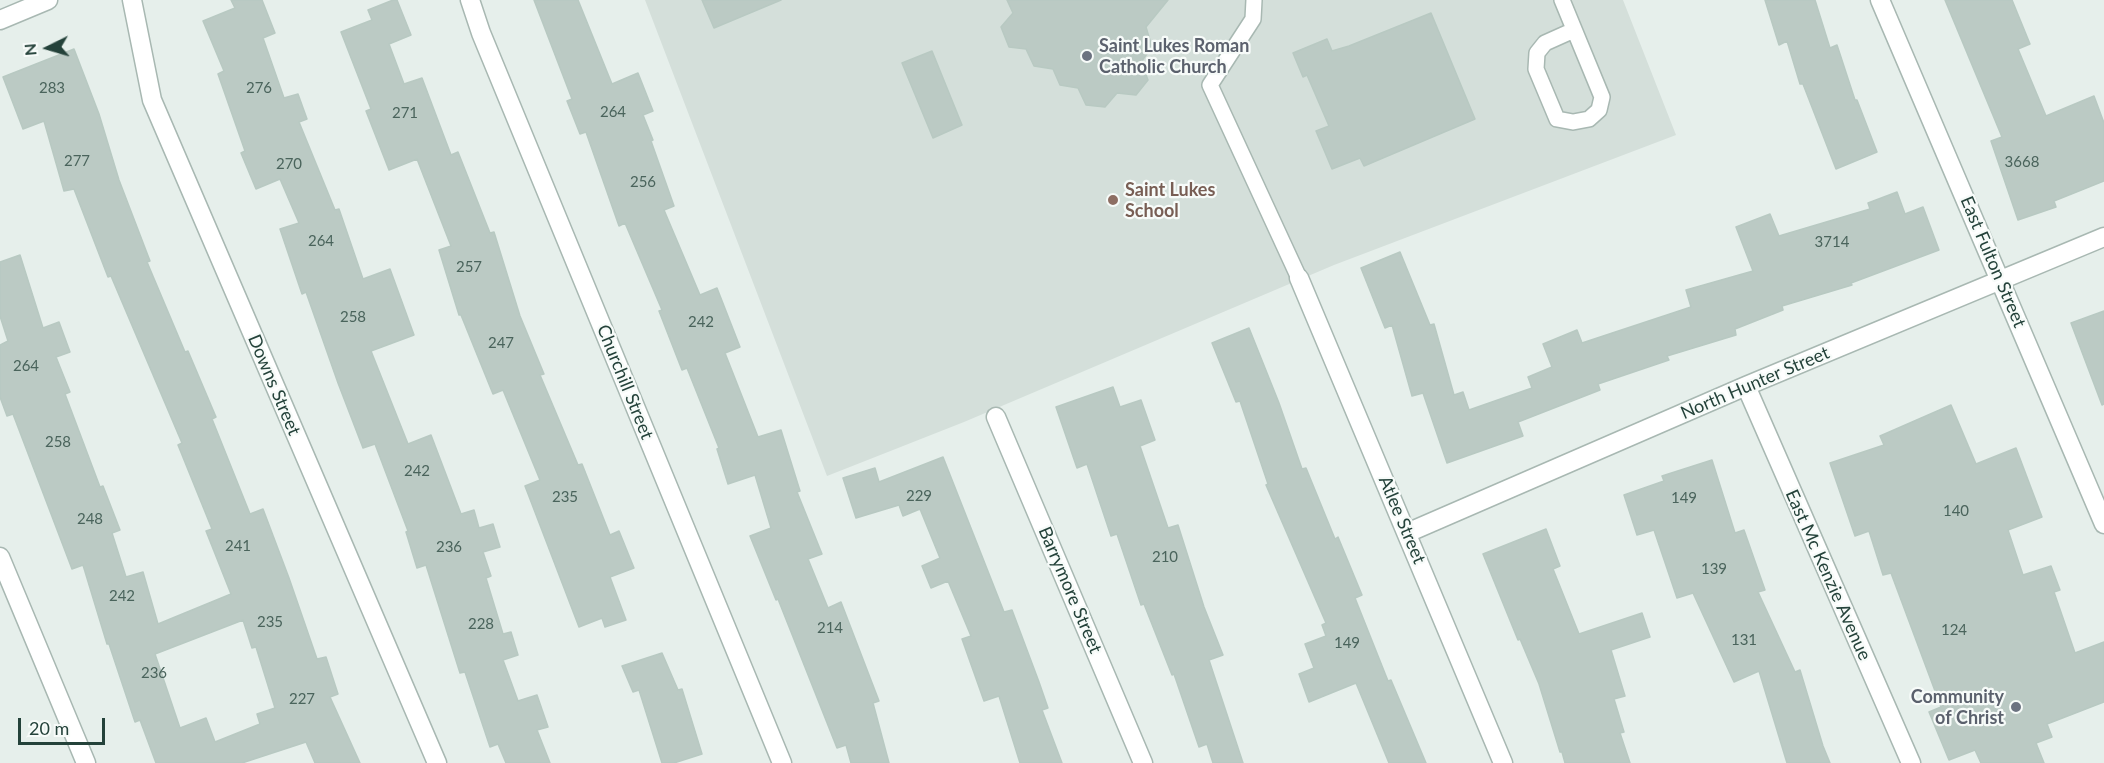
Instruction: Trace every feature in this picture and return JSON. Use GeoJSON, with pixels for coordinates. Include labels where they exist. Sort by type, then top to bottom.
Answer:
{"type":"FeatureCollection","features":[{"type":"Feature","properties":{"kind":"street"},"geometry":{"type":"LineString","coordinates":[[0,20],[48,0]]}},
{"type":"Feature","properties":{"kind":"street","name":"Downs Street"},"geometry":{"type":"LineString","coordinates":[[132,0],[152,100],[437,763]]}},
{"type":"Feature","properties":{"kind":"street","name":"Churchill Street"},"geometry":{"type":"LineString","coordinates":[[470,0],[485,44],[782,763]]}},
{"type":"Feature","properties":{"kind":"street","name":"East Fulton Street"},"geometry":{"type":"LineString","coordinates":[[1880,0],[2104,524]]}},
{"type":"Feature","properties":{"kind":"street","name":"North Hunter Street"},"geometry":{"type":"LineString","coordinates":[[1407,532],[1746,386],[2104,237]]}},
{"type":"Feature","properties":{"kind":"street","name":"Atlee Street"},"geometry":{"type":"LineString","coordinates":[[1299,278],[1503,763]]}},
{"type":"Feature","properties":{"kind":"street","name":"East Mc Kenzie Avenue"},"geometry":{"type":"LineString","coordinates":[[1746,386],[1911,763]]}},
{"type":"Feature","properties":{"kind":"street","name":"Barrymore Street"},"geometry":{"type":"LineString","coordinates":[[996,417],[1143,763]]}},
{"type":"Feature","properties":{"kind":"street"},"geometry":{"type":"LineString","coordinates":[[0,557],[86,763]]}},
{"type":"Feature","properties":{"kind":"lane"},"geometry":{"type":"LineString","coordinates":[[1254,0],[1253,19],[1210,85],[1299,278]]}},
{"type":"Feature","properties":{"kind":"lane"},"geometry":{"type":"LineString","coordinates":[[1562,0],[1602,97],[1599,110],[1589,119],[1574,122],[1557,119],[1536,69],[1537,53],[1545,43],[1574,30]]}},
{"type":"Feature","properties":{"kind":"shaded area","name":"Saint Lukes School"},"geometry":{"type":"Polygon","coordinates":[[[645,0],[1623,0],[1676,135],[1334,265],[964,422],[827,476],[645,0]]]}},
{"type":"Feature","properties":{"kind":"building"},"geometry":{"type":"Polygon","coordinates":[[[231,0],[262,0],[275,33],[263,38],[284,98],[298,94],[307,119],[299,122],[335,210],[339,209],[363,279],[390,269],[414,335],[371,351],[408,444],[431,435],[461,514],[474,510],[479,528],[493,524],[500,547],[483,552],[491,576],[486,578],[503,634],[511,632],[518,655],[503,660],[518,701],[537,695],[548,727],[537,730],[550,763],[506,763],[498,744],[490,747],[465,672],[460,673],[426,565],[417,568],[406,532],[408,531],[375,444],[363,448],[306,292],[302,294],[280,229],[299,223],[280,179],[256,189],[241,153],[245,151],[218,74],[224,71],[203,21],[235,8],[231,0]]]}},
{"type":"Feature","properties":{"kind":"building"},"geometry":{"type":"Polygon","coordinates":[[[397,0],[411,35],[389,44],[404,84],[422,78],[451,155],[458,152],[490,233],[494,232],[520,316],[544,374],[540,375],[578,465],[582,464],[610,535],[619,531],[634,568],[610,577],[626,620],[605,627],[602,618],[579,627],[525,486],[540,480],[503,390],[493,394],[461,315],[459,315],[439,250],[451,246],[417,159],[389,170],[366,111],[371,109],[341,32],[372,20],[368,10],[397,0]]]}},
{"type":"Feature","properties":{"kind":"building"},"geometry":{"type":"Polygon","coordinates":[[[534,0],[578,0],[612,84],[638,73],[653,111],[643,115],[674,206],[664,210],[700,295],[717,288],[740,347],[725,353],[758,437],[781,430],[800,491],[797,492],[822,554],[808,559],[828,608],[841,602],[879,701],[873,703],[889,763],[851,763],[846,745],[837,748],[778,599],[776,600],[750,536],[771,528],[755,475],[728,484],[717,449],[719,448],[687,368],[682,370],[659,311],[662,310],[625,223],[619,226],[586,132],[580,134],[567,101],[572,99],[534,0]]]}},
{"type":"Feature","properties":{"kind":"building"},"geometry":{"type":"Polygon","coordinates":[[[702,0],[781,0],[714,28],[702,0]]]}},
{"type":"Feature","properties":{"kind":"building","name":"Saint Lukes Roman Catholic Church"},"geometry":{"type":"Polygon","coordinates":[[[1007,0],[1168,0],[1146,27],[1152,47],[1141,62],[1148,80],[1136,95],[1117,93],[1105,107],[1086,105],[1078,88],[1060,85],[1053,69],[1034,66],[1026,49],[1009,47],[1001,27],[1013,13],[1007,0]]]}},
{"type":"Feature","properties":{"kind":"building"},"geometry":{"type":"Polygon","coordinates":[[[1765,0],[1815,0],[1830,48],[1837,45],[1855,100],[1857,100],[1877,152],[1836,169],[1803,84],[1800,84],[1787,41],[1779,45],[1765,0]]]}},
{"type":"Feature","properties":{"kind":"building"},"geometry":{"type":"Polygon","coordinates":[[[1945,0],[2012,0],[2030,44],[2018,49],[2046,116],[2094,96],[2104,123],[2104,181],[2054,201],[2056,207],[2018,220],[1991,141],[2002,137],[1945,0]]]}},
{"type":"Feature","properties":{"kind":"building"},"geometry":{"type":"Polygon","coordinates":[[[1431,13],[1475,119],[1364,166],[1360,158],[1332,169],[1316,131],[1329,126],[1307,75],[1303,77],[1293,53],[1327,39],[1332,51],[1431,13]]]}},
{"type":"Feature","properties":{"kind":"building"},"geometry":{"type":"Polygon","coordinates":[[[74,49],[99,114],[119,180],[150,261],[147,262],[185,352],[188,351],[216,417],[212,419],[250,514],[263,509],[317,659],[326,657],[338,694],[330,697],[360,763],[315,763],[306,742],[242,763],[156,763],[140,720],[135,722],[109,644],[107,644],[83,565],[72,569],[13,414],[7,416],[0,397],[0,345],[8,341],[0,316],[0,262],[20,255],[43,328],[59,322],[70,352],[56,357],[70,392],[65,394],[100,487],[103,486],[120,530],[112,533],[126,577],[143,572],[158,624],[231,594],[206,531],[212,529],[178,445],[182,443],[111,276],[108,277],[74,189],[64,191],[44,121],[23,129],[3,77],[74,49]],[[243,620],[155,654],[180,728],[206,718],[215,742],[260,724],[257,714],[275,708],[256,647],[252,648],[243,620]]]}},
{"type":"Feature","properties":{"kind":"building"},"geometry":{"type":"Polygon","coordinates":[[[932,51],[962,125],[933,138],[902,63],[932,51]]]}},
{"type":"Feature","properties":{"kind":"building"},"geometry":{"type":"Polygon","coordinates":[[[1897,192],[1905,214],[1923,207],[1939,250],[1851,283],[1852,285],[1782,306],[1783,310],[1735,329],[1736,335],[1667,356],[1669,360],[1598,384],[1600,390],[1518,422],[1523,436],[1447,463],[1423,393],[1412,396],[1392,325],[1385,328],[1361,268],[1400,252],[1430,325],[1434,324],[1454,395],[1463,392],[1469,410],[1532,388],[1528,377],[1552,367],[1543,344],[1577,330],[1582,343],[1691,307],[1686,290],[1753,271],[1736,227],[1770,214],[1779,236],[1870,209],[1868,203],[1897,192]]]}},
{"type":"Feature","properties":{"kind":"building"},"geometry":{"type":"Polygon","coordinates":[[[2104,311],[2104,404],[2102,405],[2071,323],[2104,311]]]}},
{"type":"Feature","properties":{"kind":"building"},"geometry":{"type":"Polygon","coordinates":[[[1249,328],[1302,469],[1306,468],[1335,539],[1338,537],[1362,595],[1355,598],[1388,681],[1391,680],[1426,763],[1389,763],[1356,683],[1309,702],[1299,674],[1314,668],[1305,644],[1326,636],[1322,625],[1326,623],[1266,485],[1268,484],[1240,401],[1236,402],[1212,343],[1249,328]]]}},
{"type":"Feature","properties":{"kind":"building"},"geometry":{"type":"Polygon","coordinates":[[[1113,387],[1120,407],[1141,400],[1155,440],[1140,446],[1168,528],[1178,525],[1204,607],[1223,655],[1209,660],[1243,763],[1213,763],[1207,744],[1199,747],[1174,674],[1172,675],[1144,604],[1141,605],[1117,534],[1111,536],[1087,464],[1077,468],[1056,407],[1113,387]]]}},
{"type":"Feature","properties":{"kind":"building"},"geometry":{"type":"Polygon","coordinates":[[[1951,405],[1976,464],[2016,448],[2042,517],[2008,530],[2023,575],[2051,566],[2060,590],[2054,592],[2075,653],[2104,642],[2104,702],[2047,724],[2052,737],[2036,743],[2044,763],[1981,763],[1975,750],[1949,760],[1929,712],[1941,707],[1891,573],[1883,575],[1869,531],[1855,536],[1830,463],[1884,445],[1880,436],[1951,405]]]}},
{"type":"Feature","properties":{"kind":"building"},"geometry":{"type":"Polygon","coordinates":[[[943,457],[1004,612],[1012,610],[1048,708],[1042,710],[1062,763],[1020,763],[999,696],[984,701],[962,639],[971,636],[948,581],[931,588],[922,566],[940,558],[920,509],[903,516],[899,505],[856,518],[843,478],[875,468],[879,482],[943,457]]]}},
{"type":"Feature","properties":{"kind":"building"},"geometry":{"type":"Polygon","coordinates":[[[1712,460],[1735,533],[1744,530],[1765,590],[1758,592],[1795,672],[1800,670],[1830,763],[1787,763],[1759,671],[1734,682],[1693,593],[1677,598],[1654,530],[1637,535],[1624,495],[1664,481],[1662,476],[1712,460]]]}},
{"type":"Feature","properties":{"kind":"building"},"geometry":{"type":"Polygon","coordinates":[[[1546,529],[1560,566],[1553,569],[1579,634],[1642,613],[1650,637],[1611,650],[1625,696],[1614,699],[1624,732],[1620,733],[1630,763],[1565,763],[1539,684],[1520,639],[1518,640],[1483,554],[1546,529]]]}},
{"type":"Feature","properties":{"kind":"building"},"geometry":{"type":"Polygon","coordinates":[[[662,653],[678,690],[682,689],[702,754],[674,763],[662,763],[639,690],[633,692],[622,666],[662,653]]]}},
{"type":"Feature","properties":{"kind":"place","name":"Saint Lukes Roman Catholic Church"},"geometry":{"type":"Point","coordinates":[1087,56]}},
{"type":"Feature","properties":{"kind":"place","name":"Saint Lukes School"},"geometry":{"type":"Point","coordinates":[1113,200]}},
{"type":"Feature","properties":{"kind":"place","name":"Community of Christ"},"geometry":{"type":"Point","coordinates":[2016,707]}}]}
